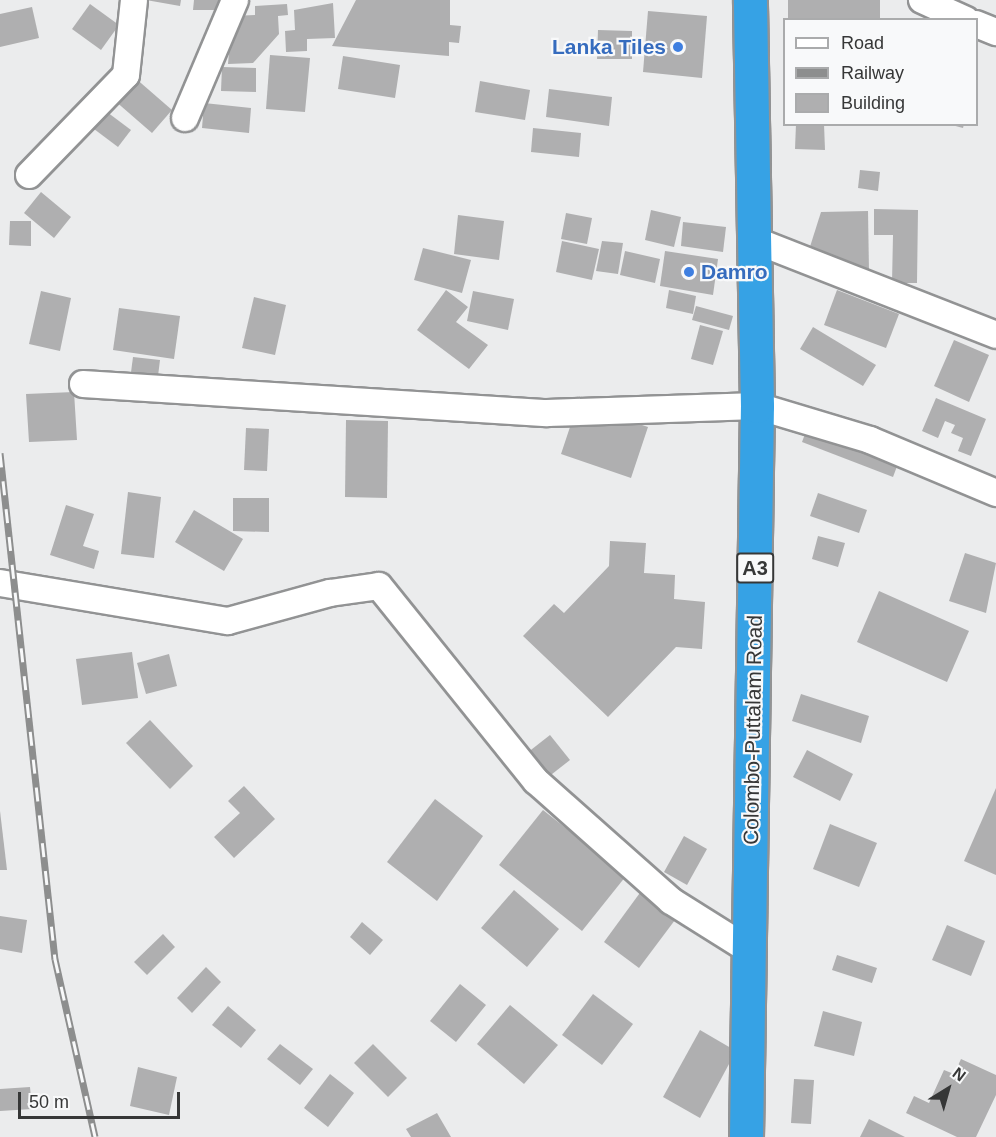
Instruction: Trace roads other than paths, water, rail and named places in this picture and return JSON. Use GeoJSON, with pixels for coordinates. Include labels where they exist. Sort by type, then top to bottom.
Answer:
{"type":"FeatureCollection","features":[{"type":"Feature","properties":{"kind":"highway","name":"Colombo-Puttalam Road"},"geometry":{"type":"LineString","coordinates":[[746,1137],[757,406],[750,0]]}},
{"type":"Feature","properties":{"kind":"street"},"geometry":{"type":"LineString","coordinates":[[29,175],[126,75],[134,0]]}},
{"type":"Feature","properties":{"kind":"street"},"geometry":{"type":"LineString","coordinates":[[185,118],[235,0]]}},
{"type":"Feature","properties":{"kind":"street"},"geometry":{"type":"LineString","coordinates":[[922,0],[962,18]]}},
{"type":"Feature","properties":{"kind":"street"},"geometry":{"type":"LineString","coordinates":[[978,25],[996,33]]}},
{"type":"Feature","properties":{"kind":"street"},"geometry":{"type":"LineString","coordinates":[[754,240],[996,335]]}},
{"type":"Feature","properties":{"kind":"street"},"geometry":{"type":"LineString","coordinates":[[83,384],[547,413],[757,406],[870,440],[996,493]]}},
{"type":"Feature","properties":{"kind":"street"},"geometry":{"type":"LineString","coordinates":[[0,583],[228,621],[330,593],[379,586],[536,781],[671,902],[750,950]]}},
{"type":"Feature","properties":{"kind":"railway"},"geometry":{"type":"LineString","coordinates":[[0,453],[55,959],[95,1137]]}},
{"type":"Feature","properties":{"kind":"place","name":"Lanka Tiles"},"geometry":{"type":"Point","coordinates":[678,47]}},
{"type":"Feature","properties":{"kind":"place","name":"Damro"},"geometry":{"type":"Point","coordinates":[689,272]}}]}
